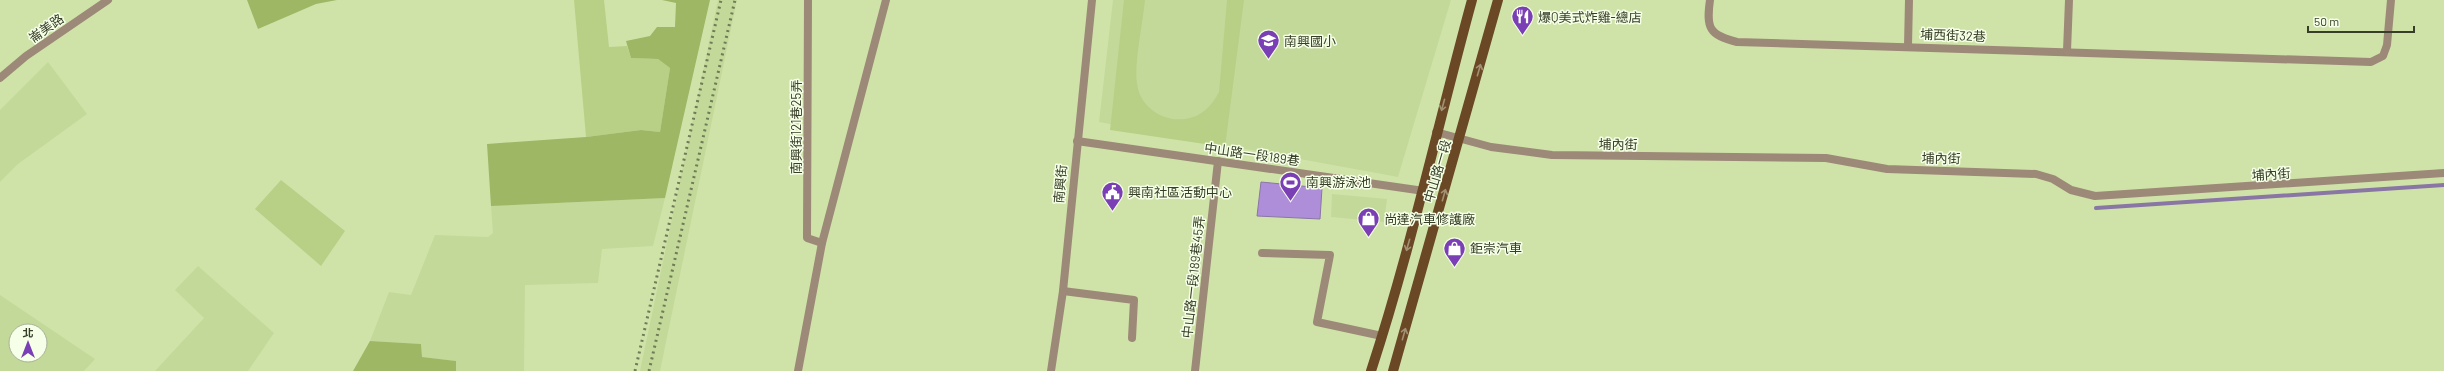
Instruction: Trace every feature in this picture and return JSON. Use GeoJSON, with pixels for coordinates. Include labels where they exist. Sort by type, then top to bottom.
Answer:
{"type":"FeatureCollection","features":[{"type":"Feature","properties":{"kind":"main road","name":"中山路一段"},"geometry":{"type":"LineString","coordinates":[[1371,371],[1424,191],[1436,132],[1472,0]]}},
{"type":"Feature","properties":{"kind":"main road","name":"中山路一段"},"geometry":{"type":"LineString","coordinates":[[1393,371],[1498,0]]}},
{"type":"Feature","properties":{"kind":"street","name":"崙美路"},"geometry":{"type":"LineString","coordinates":[[0,78],[26,56],[108,0]]}},
{"type":"Feature","properties":{"kind":"street","name":"南興街121巷25弄"},"geometry":{"type":"LineString","coordinates":[[808,0],[807,238],[822,243]]}},
{"type":"Feature","properties":{"kind":"street"},"geometry":{"type":"LineString","coordinates":[[798,371],[822,243],[886,0]]}},
{"type":"Feature","properties":{"kind":"street","name":"南興街"},"geometry":{"type":"LineString","coordinates":[[1051,371],[1063,291],[1092,0]]}},
{"type":"Feature","properties":{"kind":"street","name":"埔西街32巷"},"geometry":{"type":"LineString","coordinates":[[1710,0],[1708,18],[1711,30],[1721,38],[1737,42],[2068,51],[2317,62],[2371,62],[2383,56],[2387,45],[2391,0]]}},
{"type":"Feature","properties":{"kind":"street"},"geometry":{"type":"LineString","coordinates":[[1908,46],[1909,0]]}},
{"type":"Feature","properties":{"kind":"street"},"geometry":{"type":"LineString","coordinates":[[2068,51],[2069,0]]}},
{"type":"Feature","properties":{"kind":"street","name":"埔內街"},"geometry":{"type":"LineString","coordinates":[[1436,132],[1491,147],[1552,155],[1826,158],[1887,169],[2036,174],[2053,179],[2071,190],[2095,196],[2444,173]]}},
{"type":"Feature","properties":{"kind":"street","name":"中山路一段189巷"},"geometry":{"type":"LineString","coordinates":[[1077,141],[1424,191]]}},
{"type":"Feature","properties":{"kind":"street","name":"中山路一段189巷45弄"},"geometry":{"type":"LineString","coordinates":[[1195,371],[1218,161]]}},
{"type":"Feature","properties":{"kind":"street"},"geometry":{"type":"LineString","coordinates":[[1262,253],[1330,255],[1317,322],[1382,336]]}},
{"type":"Feature","properties":{"kind":"street"},"geometry":{"type":"LineString","coordinates":[[1063,291],[1134,300],[1132,338]]}},
{"type":"Feature","properties":{"kind":"shaded area"},"geometry":{"type":"Polygon","coordinates":[[[247,0],[337,0],[316,4],[258,29],[247,0]]]}},
{"type":"Feature","properties":{"kind":"shaded area"},"geometry":{"type":"Polygon","coordinates":[[[574,0],[604,0],[609,47],[627,46],[631,58],[658,59],[670,68],[660,132],[641,130],[586,137],[574,0]]]}},
{"type":"Feature","properties":{"kind":"shaded area"},"geometry":{"type":"Polygon","coordinates":[[[662,0],[710,0],[665,198],[491,206],[487,144],[586,137],[641,130],[660,132],[670,68],[658,59],[631,58],[626,41],[650,36],[657,27],[675,27],[676,3],[662,0]]]}},
{"type":"Feature","properties":{"kind":"shaded area"},"geometry":{"type":"Polygon","coordinates":[[[718,0],[737,0],[660,371],[640,371],[718,0]]]}},
{"type":"Feature","properties":{"kind":"shaded area","name":"南興國小"},"geometry":{"type":"Polygon","coordinates":[[[1113,0],[1451,0],[1398,177],[1099,122],[1113,0]]]}},
{"type":"Feature","properties":{"kind":"shaded area"},"geometry":{"type":"Polygon","coordinates":[[[1124,0],[1145,0],[1136,75],[1142,99],[1153,111],[1160,115],[1168,118],[1185,119],[1196,116],[1205,110],[1219,92],[1227,0],[1244,0],[1225,147],[1110,130],[1124,0]]]}},
{"type":"Feature","properties":{"kind":"shaded area"},"geometry":{"type":"Polygon","coordinates":[[[48,62],[87,114],[18,164],[0,182],[0,110],[48,62]]]}},
{"type":"Feature","properties":{"kind":"shaded area"},"geometry":{"type":"Polygon","coordinates":[[[281,180],[345,231],[321,266],[255,209],[281,180]]]}},
{"type":"Feature","properties":{"kind":"shaded area","name":"南興游泳池"},"geometry":{"type":"Polygon","coordinates":[[[1261,182],[1322,188],[1320,219],[1257,216],[1261,182]]]}},
{"type":"Feature","properties":{"kind":"shaded area"},"geometry":{"type":"Polygon","coordinates":[[[1332,194],[1387,199],[1384,222],[1331,217],[1332,194]]]}},
{"type":"Feature","properties":{"kind":"shaded area"},"geometry":{"type":"Polygon","coordinates":[[[665,198],[653,246],[602,249],[598,283],[525,285],[524,371],[456,371],[456,361],[422,357],[421,344],[370,341],[389,292],[411,295],[435,235],[488,237],[493,233],[491,206],[665,198]]]}},
{"type":"Feature","properties":{"kind":"shaded area"},"geometry":{"type":"Polygon","coordinates":[[[198,266],[274,333],[248,371],[155,371],[204,318],[175,290],[198,266]]]}},
{"type":"Feature","properties":{"kind":"shaded area"},"geometry":{"type":"Polygon","coordinates":[[[0,295],[42,323],[8,323],[8,363],[48,363],[48,327],[95,359],[84,371],[0,371],[0,295]]]}},
{"type":"Feature","properties":{"kind":"shaded area"},"geometry":{"type":"Polygon","coordinates":[[[370,341],[421,344],[422,357],[456,361],[456,371],[353,371],[370,341]]]}},
{"type":"Feature","properties":{"kind":"waterway"},"geometry":{"type":"LineString","coordinates":[[2096,208],[2444,185]]}},
{"type":"Feature","properties":{"kind":"railway"},"geometry":{"type":"LineString","coordinates":[[635,371],[721,0]]}},
{"type":"Feature","properties":{"kind":"railway"},"geometry":{"type":"LineString","coordinates":[[649,371],[735,0]]}},
{"type":"Feature","properties":{"kind":"place","name":"爆Q美式炸雞-總店"},"geometry":{"type":"Point","coordinates":[1523,36]}},
{"type":"Feature","properties":{"kind":"place","name":"南興國小"},"geometry":{"type":"Point","coordinates":[1269,60]}},
{"type":"Feature","properties":{"kind":"place","name":"南興游泳池"},"geometry":{"type":"Point","coordinates":[1290,202]}},
{"type":"Feature","properties":{"kind":"place","name":"興南社區活動中心"},"geometry":{"type":"Point","coordinates":[1112,212]}},
{"type":"Feature","properties":{"kind":"place","name":"尚達汽車修護廠"},"geometry":{"type":"Point","coordinates":[1369,238]}},
{"type":"Feature","properties":{"kind":"place","name":"鉅崇汽車"},"geometry":{"type":"Point","coordinates":[1454,268]}}]}
